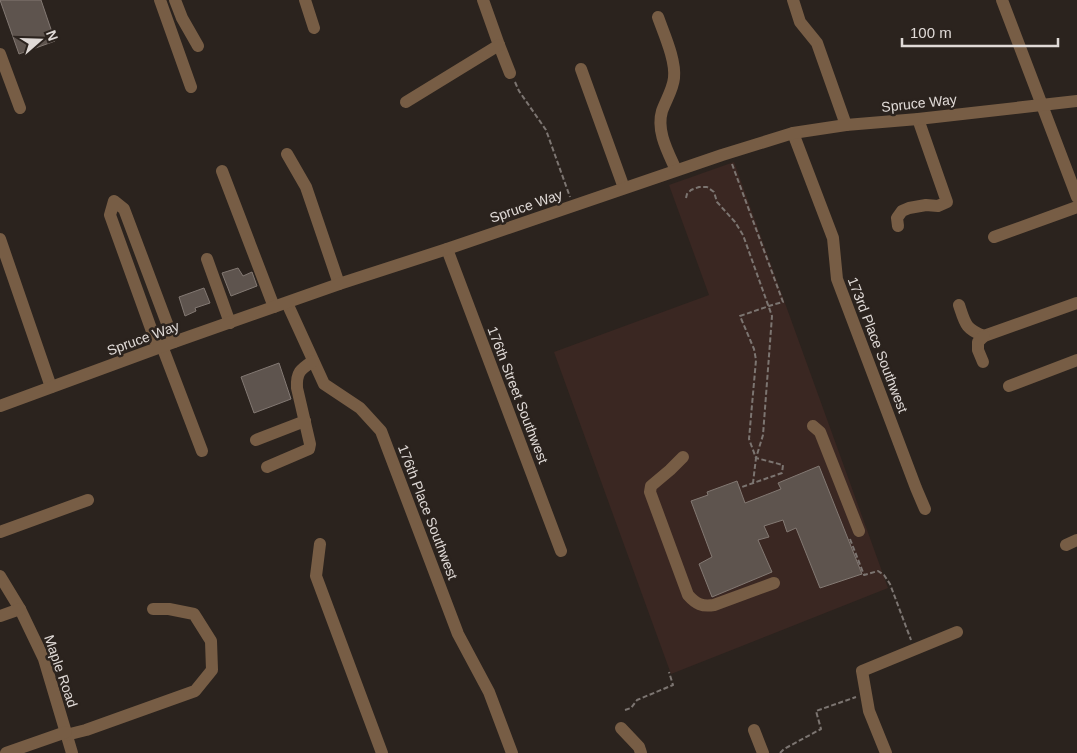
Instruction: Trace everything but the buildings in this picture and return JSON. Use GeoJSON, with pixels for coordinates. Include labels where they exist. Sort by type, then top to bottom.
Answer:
{"type":"FeatureCollection","features":[{"type":"Feature","properties":{"kind":"street"},"geometry":{"type":"LineString","coordinates":[[160,0],[191,87]]}},
{"type":"Feature","properties":{"kind":"street"},"geometry":{"type":"LineString","coordinates":[[175,0],[182,18],[198,46]]}},
{"type":"Feature","properties":{"kind":"street"},"geometry":{"type":"LineString","coordinates":[[305,0],[314,28]]}},
{"type":"Feature","properties":{"kind":"street"},"geometry":{"type":"LineString","coordinates":[[483,0],[510,73]]}},
{"type":"Feature","properties":{"kind":"street"},"geometry":{"type":"LineString","coordinates":[[793,0],[800,22],[817,42],[846,125]]}},
{"type":"Feature","properties":{"kind":"street"},"geometry":{"type":"LineString","coordinates":[[1002,0],[1077,197]]}},
{"type":"Feature","properties":{"kind":"street"},"geometry":{"type":"LineString","coordinates":[[658,17],[674,65],[674,79],[662,112],[660,129],[676,170]]}},
{"type":"Feature","properties":{"kind":"street"},"geometry":{"type":"LineString","coordinates":[[406,102],[499,45]]}},
{"type":"Feature","properties":{"kind":"street"},"geometry":{"type":"LineString","coordinates":[[0,54],[20,108]]}},
{"type":"Feature","properties":{"kind":"street"},"geometry":{"type":"LineString","coordinates":[[581,69],[624,188]]}},
{"type":"Feature","properties":{"kind":"street","name":"Spruce Way"},"geometry":{"type":"LineString","coordinates":[[0,406],[165,345],[339,284],[447,249],[722,154],[793,133],[846,125],[1077,101]]}},
{"type":"Feature","properties":{"kind":"street"},"geometry":{"type":"LineString","coordinates":[[898,226],[897,218],[902,211],[917,206],[938,206],[947,202],[918,118]]}},
{"type":"Feature","properties":{"kind":"street","name":"173rd Place Southwest"},"geometry":{"type":"LineString","coordinates":[[793,133],[833,238],[837,279],[925,509]]}},
{"type":"Feature","properties":{"kind":"street"},"geometry":{"type":"LineString","coordinates":[[288,154],[306,187],[339,284]]}},
{"type":"Feature","properties":{"kind":"street"},"geometry":{"type":"LineString","coordinates":[[222,171],[274,307]]}},
{"type":"Feature","properties":{"kind":"street"},"geometry":{"type":"LineString","coordinates":[[165,345],[110,215],[114,201],[124,209],[165,345],[202,451]]}},
{"type":"Feature","properties":{"kind":"street"},"geometry":{"type":"LineString","coordinates":[[994,237],[1077,207]]}},
{"type":"Feature","properties":{"kind":"street"},"geometry":{"type":"LineString","coordinates":[[0,239],[51,387]]}},
{"type":"Feature","properties":{"kind":"street","name":"176th Street Southwest"},"geometry":{"type":"LineString","coordinates":[[447,249],[561,551]]}},
{"type":"Feature","properties":{"kind":"street"},"geometry":{"type":"LineString","coordinates":[[207,259],[230,323]]}},
{"type":"Feature","properties":{"kind":"street","name":"176th Place Southwest"},"geometry":{"type":"LineString","coordinates":[[287,303],[324,384],[360,408],[381,430],[458,634],[489,692],[512,753]]}},
{"type":"Feature","properties":{"kind":"street"},"geometry":{"type":"LineString","coordinates":[[983,362],[978,350],[978,342],[984,336],[1077,303]]}},
{"type":"Feature","properties":{"kind":"street"},"geometry":{"type":"LineString","coordinates":[[959,305],[965,323],[973,332],[984,336]]}},
{"type":"Feature","properties":{"kind":"street"},"geometry":{"type":"LineString","coordinates":[[1009,386],[1077,360]]}},
{"type":"Feature","properties":{"kind":"street"},"geometry":{"type":"LineString","coordinates":[[267,467],[309,449],[310,444],[297,388],[297,377],[304,367],[313,361]]}},
{"type":"Feature","properties":{"kind":"street"},"geometry":{"type":"LineString","coordinates":[[256,440],[305,421]]}},
{"type":"Feature","properties":{"kind":"street"},"geometry":{"type":"LineString","coordinates":[[813,426],[820,432],[859,532]]}},
{"type":"Feature","properties":{"kind":"street"},"geometry":{"type":"LineString","coordinates":[[683,456],[651,486],[650,492],[688,595],[694,602],[700,605],[714,605],[774,583]]}},
{"type":"Feature","properties":{"kind":"street"},"geometry":{"type":"LineString","coordinates":[[0,532],[88,500]]}},
{"type":"Feature","properties":{"kind":"street"},"geometry":{"type":"LineString","coordinates":[[320,544],[316,576],[382,753]]}},
{"type":"Feature","properties":{"kind":"street","name":"Maple Road"},"geometry":{"type":"LineString","coordinates":[[0,576],[20,608],[44,659],[72,753]]}},
{"type":"Feature","properties":{"kind":"street"},"geometry":{"type":"LineString","coordinates":[[0,616],[20,608]]}},
{"type":"Feature","properties":{"kind":"street"},"geometry":{"type":"LineString","coordinates":[[6,753],[66,733],[86,730],[196,691],[212,670],[211,641],[194,614],[169,609],[153,609]]}},
{"type":"Feature","properties":{"kind":"street"},"geometry":{"type":"LineString","coordinates":[[886,753],[869,711],[862,671],[957,632]]}},
{"type":"Feature","properties":{"kind":"street"},"geometry":{"type":"LineString","coordinates":[[621,728],[639,747],[641,753]]}},
{"type":"Feature","properties":{"kind":"street"},"geometry":{"type":"LineString","coordinates":[[754,730],[763,753]]}},
{"type":"Feature","properties":{"kind":"path"},"geometry":{"type":"LineString","coordinates":[[510,73],[519,91],[546,130],[573,206]]}},
{"type":"Feature","properties":{"kind":"path"},"geometry":{"type":"LineString","coordinates":[[726,166],[731,163],[783,302],[740,316],[754,350],[756,360],[749,439],[756,458]]}},
{"type":"Feature","properties":{"kind":"path"},"geometry":{"type":"LineString","coordinates":[[686,198],[691,190],[699,187],[707,187],[714,192],[717,202],[735,222],[743,235],[772,316],[763,435],[756,458],[753,483]]}},
{"type":"Feature","properties":{"kind":"path"},"geometry":{"type":"LineString","coordinates":[[739,488],[782,473],[783,465],[756,458]]}},
{"type":"Feature","properties":{"kind":"path"},"geometry":{"type":"LineString","coordinates":[[890,584],[914,649]]}},
{"type":"Feature","properties":{"kind":"path"},"geometry":{"type":"LineString","coordinates":[[625,710],[631,708],[637,700],[673,686],[669,672]]}},
{"type":"Feature","properties":{"kind":"path"},"geometry":{"type":"LineString","coordinates":[[780,753],[784,748],[822,729],[816,711],[857,697],[866,696]]}},
{"type":"Feature","properties":{"kind":"shaded area"},"geometry":{"type":"Polygon","coordinates":[[[734,162],[888,588],[671,674],[554,352],[709,295],[669,185],[734,162]]]}}]}
